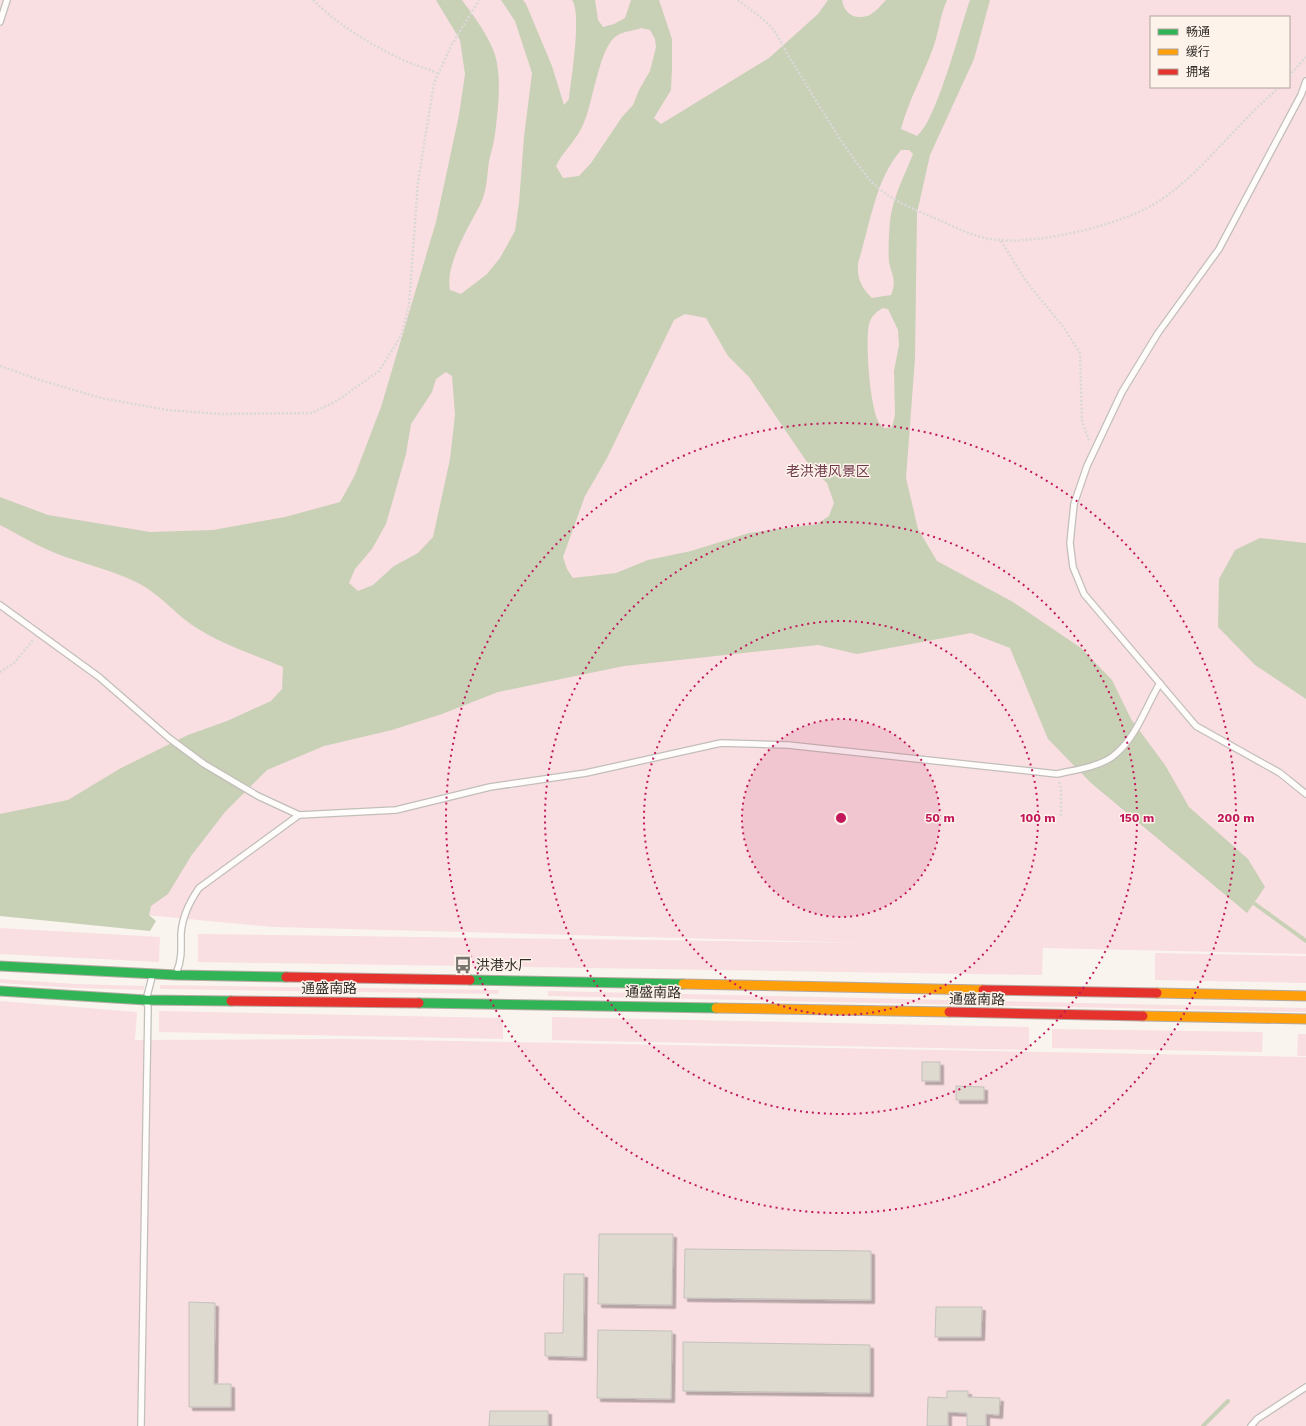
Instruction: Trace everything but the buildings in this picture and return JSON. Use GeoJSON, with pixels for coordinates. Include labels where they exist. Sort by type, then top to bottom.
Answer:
{"type":"FeatureCollection","features":[{"type":"Feature","properties":{"kind":"main road","name":"通盛南路"},"geometry":{"type":"LineString","coordinates":[[0,966],[176,976],[1306,996]]}},
{"type":"Feature","properties":{"kind":"main road","name":"通盛南路"},"geometry":{"type":"LineString","coordinates":[[0,991],[146,1000],[475,1003],[1306,1019]]}},
{"type":"Feature","properties":{"kind":"lane"},"geometry":{"type":"LineString","coordinates":[[0,22],[7,0]]}},
{"type":"Feature","properties":{"kind":"lane"},"geometry":{"type":"LineString","coordinates":[[1306,81],[1301,95],[1219,249],[1158,333],[1126,386],[1093,452],[1074,504],[1070,543],[1073,567],[1084,594],[1196,726],[1280,773],[1306,794]]}},
{"type":"Feature","properties":{"kind":"lane"},"geometry":{"type":"LineString","coordinates":[[0,605],[40,632],[99,677],[168,738],[204,764],[258,796],[299,815],[396,810],[490,787],[586,773],[721,743],[788,745],[1057,774],[1111,757],[1131,738],[1160,683]]}},
{"type":"Feature","properties":{"kind":"lane"},"geometry":{"type":"LineString","coordinates":[[176,976],[181,962],[181,932],[190,903],[200,888],[299,815]]}},
{"type":"Feature","properties":{"kind":"lane"},"geometry":{"type":"LineString","coordinates":[[141,1426],[148,1007],[146,1000],[152,974]]}},
{"type":"Feature","properties":{"kind":"lane"},"geometry":{"type":"LineString","coordinates":[[1251,1426],[1257,1419],[1306,1387]]}},
{"type":"Feature","properties":{"kind":"path"},"geometry":{"type":"LineString","coordinates":[[313,0],[330,17],[359,36],[398,58],[437,73]]}},
{"type":"Feature","properties":{"kind":"path"},"geometry":{"type":"LineString","coordinates":[[0,366],[40,380],[101,398],[167,410],[220,414],[312,413],[338,400],[379,370],[401,336],[409,306],[418,182],[425,129],[437,73],[452,44],[479,0]]}},
{"type":"Feature","properties":{"kind":"path"},"geometry":{"type":"LineString","coordinates":[[738,0],[771,27],[848,150],[870,179],[883,191],[893,198],[976,236],[1000,240],[1045,238],[1090,229],[1126,216],[1158,202],[1182,184],[1210,158],[1246,119],[1278,88]]}},
{"type":"Feature","properties":{"kind":"path"},"geometry":{"type":"LineString","coordinates":[[742,3],[746,0]]}},
{"type":"Feature","properties":{"kind":"path"},"geometry":{"type":"LineString","coordinates":[[1290,75],[1306,57]]}},
{"type":"Feature","properties":{"kind":"path"},"geometry":{"type":"LineString","coordinates":[[1000,240],[1026,281],[1064,328],[1080,353],[1082,421],[1093,452]]}},
{"type":"Feature","properties":{"kind":"path"},"geometry":{"type":"LineString","coordinates":[[0,672],[14,663],[40,632]]}},
{"type":"Feature","properties":{"kind":"path"},"geometry":{"type":"LineString","coordinates":[[1057,774],[1061,788],[1061,816]]}},
{"type":"Feature","properties":{"kind":"green space","name":"老洪港风景区"},"geometry":{"type":"Polygon","coordinates":[[[0,0],[1306,0],[1306,954],[1043,948],[1042,975],[198,962],[198,934],[868,943],[273,927],[0,901],[0,0]]]}},
{"type":"Feature","properties":{"kind":"green space"},"geometry":{"type":"Polygon","coordinates":[[[0,928],[160,937],[159,962],[0,954],[0,928]]]}},
{"type":"Feature","properties":{"kind":"green space"},"geometry":{"type":"Polygon","coordinates":[[[1155,953],[1306,956],[1306,983],[1155,980],[1155,953]]]}},
{"type":"Feature","properties":{"kind":"green space"},"geometry":{"type":"Polygon","coordinates":[[[0,979],[76,984],[144,986],[144,990],[76,988],[0,983],[0,979]]]}},
{"type":"Feature","properties":{"kind":"green space"},"geometry":{"type":"Polygon","coordinates":[[[160,985],[499,990],[498,994],[160,989],[160,985]]]}},
{"type":"Feature","properties":{"kind":"green space"},"geometry":{"type":"Polygon","coordinates":[[[548,991],[1306,1008],[1306,1012],[548,996],[548,991]]]}},
{"type":"Feature","properties":{"kind":"green space"},"geometry":{"type":"Polygon","coordinates":[[[0,1001],[137,1012],[135,1040],[345,1039],[1306,1057],[1306,1426],[0,1426],[0,1001]]]}},
{"type":"Feature","properties":{"kind":"green space"},"geometry":{"type":"Polygon","coordinates":[[[159,1011],[503,1018],[503,1039],[159,1032],[159,1011]]]}},
{"type":"Feature","properties":{"kind":"green space"},"geometry":{"type":"Polygon","coordinates":[[[552,1017],[1029,1027],[1029,1050],[552,1040],[552,1017]]]}},
{"type":"Feature","properties":{"kind":"green space"},"geometry":{"type":"Polygon","coordinates":[[[1052,1029],[1263,1032],[1262,1052],[1052,1048],[1052,1029]]]}},
{"type":"Feature","properties":{"kind":"green space"},"geometry":{"type":"Polygon","coordinates":[[[1298,1034],[1306,1034],[1306,1056],[1297,1056],[1298,1034]]]}},
{"type":"Feature","properties":{"kind":"shaded area"},"geometry":{"type":"Polygon","coordinates":[[[436,0],[462,0],[476,19],[489,41],[495,55],[499,84],[494,141],[489,161],[484,194],[454,258],[449,280],[450,290],[461,294],[487,274],[500,258],[515,231],[519,203],[524,137],[532,73],[515,21],[501,0],[523,0],[526,4],[552,66],[564,105],[569,99],[575,47],[576,18],[575,7],[572,0],[595,0],[598,20],[603,27],[614,24],[625,18],[631,0],[659,0],[672,39],[671,90],[654,118],[661,124],[769,58],[818,14],[828,0],[842,0],[847,12],[854,16],[862,17],[870,15],[886,0],[947,0],[933,48],[908,108],[901,129],[917,136],[925,127],[940,93],[970,0],[990,0],[974,59],[930,155],[917,213],[915,358],[906,478],[918,529],[937,561],[1013,602],[1081,648],[1112,680],[1131,719],[1165,765],[1189,807],[1248,859],[1265,887],[1247,913],[1091,783],[1048,739],[1010,648],[971,633],[857,654],[818,645],[624,666],[498,692],[442,714],[392,730],[324,746],[267,770],[225,812],[191,856],[168,894],[151,906],[149,915],[156,921],[150,931],[0,916],[0,814],[68,800],[121,768],[188,735],[227,721],[271,701],[282,689],[283,667],[225,643],[203,632],[185,620],[142,585],[116,574],[52,552],[0,525],[0,497],[48,515],[150,532],[213,530],[285,517],[340,502],[355,475],[381,407],[436,222],[459,115],[465,74],[460,40],[436,0]],[[641,28],[623,33],[611,41],[606,50],[601,62],[587,116],[577,136],[556,166],[563,178],[579,176],[591,163],[622,117],[633,105],[639,90],[650,71],[656,47],[655,39],[650,30],[641,28]],[[901,150],[892,162],[879,189],[858,263],[860,282],[872,298],[891,295],[893,290],[893,278],[889,262],[891,212],[896,195],[913,154],[909,150],[901,150]],[[883,308],[875,313],[870,321],[868,329],[869,374],[876,417],[881,426],[885,428],[892,427],[895,415],[894,371],[899,345],[898,330],[888,309],[883,308]],[[685,314],[674,320],[607,458],[585,496],[563,557],[567,569],[573,578],[616,573],[648,560],[691,551],[749,533],[817,524],[829,516],[834,503],[827,483],[811,468],[749,377],[728,356],[706,318],[685,314]],[[446,372],[436,379],[432,392],[411,424],[406,454],[386,524],[372,549],[355,569],[349,583],[358,591],[373,585],[394,566],[418,553],[433,537],[450,459],[455,415],[452,376],[446,372]]]}},
{"type":"Feature","properties":{"kind":"shaded area"},"geometry":{"type":"Polygon","coordinates":[[[1260,538],[1306,543],[1306,699],[1255,665],[1218,627],[1219,579],[1235,550],[1260,538]]]}},
{"type":"Feature","properties":{"kind":"waterway"},"geometry":{"type":"LineString","coordinates":[[1255,904],[1306,941]]}},
{"type":"Feature","properties":{"kind":"waterway"},"geometry":{"type":"LineString","coordinates":[[1203,1426],[1228,1401]]}},
{"type":"Feature","properties":{"kind":"traffic: fast"},"geometry":{"type":"LineString","coordinates":[[0,966],[176,975],[286,977]]}},
{"type":"Feature","properties":{"kind":"traffic: fast"},"geometry":{"type":"LineString","coordinates":[[470,980],[683,984]]}},
{"type":"Feature","properties":{"kind":"traffic: fast"},"geometry":{"type":"LineString","coordinates":[[0,991],[146,1000],[231,1001]]}},
{"type":"Feature","properties":{"kind":"traffic: fast"},"geometry":{"type":"LineString","coordinates":[[419,1003],[716,1008]]}},
{"type":"Feature","properties":{"kind":"traffic: slow"},"geometry":{"type":"LineString","coordinates":[[683,984],[983,990]]}},
{"type":"Feature","properties":{"kind":"traffic: slow"},"geometry":{"type":"LineString","coordinates":[[1157,993],[1306,996]]}},
{"type":"Feature","properties":{"kind":"traffic: slow"},"geometry":{"type":"LineString","coordinates":[[716,1008],[949,1012]]}},
{"type":"Feature","properties":{"kind":"traffic: slow"},"geometry":{"type":"LineString","coordinates":[[1143,1016],[1306,1019]]}},
{"type":"Feature","properties":{"kind":"traffic: jam"},"geometry":{"type":"LineString","coordinates":[[286,977],[470,980]]}},
{"type":"Feature","properties":{"kind":"traffic: jam"},"geometry":{"type":"LineString","coordinates":[[983,990],[1157,993]]}},
{"type":"Feature","properties":{"kind":"traffic: jam"},"geometry":{"type":"LineString","coordinates":[[231,1001],[419,1003]]}},
{"type":"Feature","properties":{"kind":"traffic: jam"},"geometry":{"type":"LineString","coordinates":[[949,1012],[1143,1016]]}},
{"type":"Feature","properties":{"kind":"place","name":"洪港水厂"},"geometry":{"type":"Point","coordinates":[463,965]}}]}
